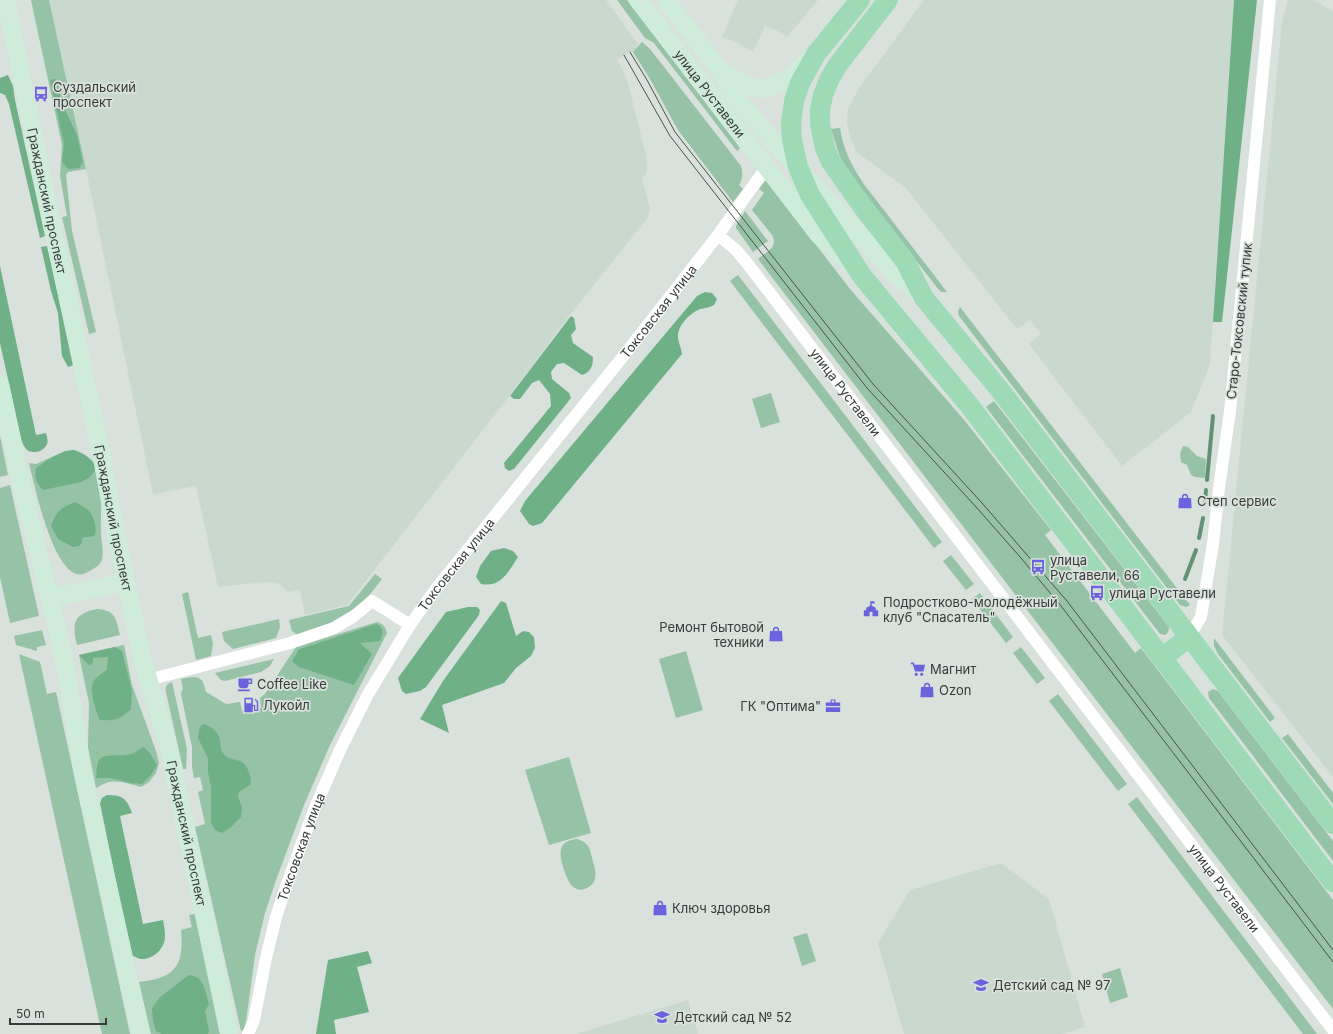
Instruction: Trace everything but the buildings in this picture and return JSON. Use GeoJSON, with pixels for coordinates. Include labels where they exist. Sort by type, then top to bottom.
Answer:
{"type":"FeatureCollection","features":[{"type":"Feature","properties":{"kind":"main road","name":"Гражданский проспект"},"geometry":{"type":"LineString","coordinates":[[6,0],[6,25],[55,240],[102,458],[115,530],[143,662],[168,744],[230,1034]]}},
{"type":"Feature","properties":{"kind":"main road","name":"улица Руставели"},"geometry":{"type":"LineString","coordinates":[[638,0],[818,234],[862,276]]}},
{"type":"Feature","properties":{"kind":"main road","name":"улица Руставели"},"geometry":{"type":"LineString","coordinates":[[666,0],[719,69],[735,96],[767,134],[896,275],[924,298],[1000,390],[1333,824]]}},
{"type":"Feature","properties":{"kind":"main road"},"geometry":{"type":"LineString","coordinates":[[798,167],[792,140],[791,123],[794,102],[800,83],[816,54],[860,0]]}},
{"type":"Feature","properties":{"kind":"main road"},"geometry":{"type":"LineString","coordinates":[[888,0],[837,66],[829,80],[823,95],[820,110],[820,124],[825,148],[832,162],[854,194],[905,261],[924,298]]}},
{"type":"Feature","properties":{"kind":"main road"},"geometry":{"type":"LineString","coordinates":[[719,69],[749,86],[762,89],[780,84],[816,54]]}},
{"type":"Feature","properties":{"kind":"main road","name":"улица Руставели"},"geometry":{"type":"LineString","coordinates":[[798,167],[810,195],[862,276],[969,406],[1333,882]]}},
{"type":"Feature","properties":{"kind":"main road"},"geometry":{"type":"LineString","coordinates":[[0,384],[20,478],[66,669],[83,774],[141,1034]]}},
{"type":"Feature","properties":{"kind":"main road"},"geometry":{"type":"LineString","coordinates":[[50,598],[126,582]]}},
{"type":"Feature","properties":{"kind":"main road"},"geometry":{"type":"LineString","coordinates":[[1162,658],[1189,637]]}},
{"type":"Feature","properties":{"kind":"street","name":"Старо-Токсовский тупик"},"geometry":{"type":"LineString","coordinates":[[1189,637],[1201,617],[1213,544],[1230,411],[1270,0]]}},
{"type":"Feature","properties":{"kind":"street","name":"Токсовская улица"},"geometry":{"type":"LineString","coordinates":[[248,1034],[254,1020],[266,958],[276,917],[314,810],[340,750],[367,696],[410,625],[440,584],[718,235],[766,168]]}},
{"type":"Feature","properties":{"kind":"street","name":"улица Руставели"},"geometry":{"type":"LineString","coordinates":[[718,235],[736,250],[743,259],[1333,1030]]}},
{"type":"Feature","properties":{"kind":"street"},"geometry":{"type":"LineString","coordinates":[[148,680],[290,643],[334,628],[354,616],[372,601],[410,625]]}},
{"type":"Feature","properties":{"kind":"street","name":"Токсовская улица"},"geometry":{"type":"LineString","coordinates":[[254,1020],[256,1034]]}},
{"type":"Feature","properties":{"kind":"shaded area"},"geometry":{"type":"Polygon","coordinates":[[[49,0],[606,0],[638,44],[635,50],[617,59],[627,79],[646,155],[647,172],[642,178],[650,209],[648,217],[569,316],[507,399],[347,605],[305,615],[300,590],[288,592],[278,583],[265,582],[218,587],[196,486],[153,494],[86,169],[49,0]]]}},
{"type":"Feature","properties":{"kind":"shaded area"},"geometry":{"type":"Polygon","coordinates":[[[738,0],[818,0],[787,37],[778,31],[765,26],[753,52],[734,41],[722,37],[738,0]]]}},
{"type":"Feature","properties":{"kind":"shaded area"},"geometry":{"type":"Polygon","coordinates":[[[924,0],[1234,0],[1210,364],[1191,412],[1122,466],[1029,344],[1041,334],[1030,320],[1017,329],[905,187],[856,152],[849,133],[847,121],[848,109],[859,88],[924,0]]]}},
{"type":"Feature","properties":{"kind":"shaded area"},"geometry":{"type":"Polygon","coordinates":[[[1288,0],[1313,0],[1333,11],[1333,777],[1222,635],[1282,23],[1288,0]]]}},
{"type":"Feature","properties":{"kind":"shaded area","name":"Детский сад № 97"},"geometry":{"type":"Polygon","coordinates":[[[1001,863],[1049,899],[1085,1027],[1062,1034],[904,1034],[878,943],[910,890],[1001,863]]]}},
{"type":"Feature","properties":{"kind":"shaded area","name":"Детский сад № 52"},"geometry":{"type":"Polygon","coordinates":[[[688,1000],[698,1034],[576,1034],[688,1000]]]}},
{"type":"Feature","properties":{"kind":"green space"},"geometry":{"type":"Polygon","coordinates":[[[31,0],[49,0],[86,169],[68,172],[66,175],[72,231],[96,332],[89,334],[62,217],[67,216],[60,176],[62,145],[31,0]]]}},
{"type":"Feature","properties":{"kind":"green space"},"geometry":{"type":"Polygon","coordinates":[[[617,0],[627,0],[740,148],[737,151],[654,43],[645,38],[617,0]]]}},
{"type":"Feature","properties":{"kind":"green space"},"geometry":{"type":"Polygon","coordinates":[[[1234,0],[1257,0],[1222,322],[1213,322],[1234,0]]]}},
{"type":"Feature","properties":{"kind":"green space"},"geometry":{"type":"Polygon","coordinates":[[[642,42],[650,49],[741,166],[742,176],[739,185],[743,189],[733,202],[678,130],[650,79],[633,52],[642,42]]]}},
{"type":"Feature","properties":{"kind":"green space"},"geometry":{"type":"Polygon","coordinates":[[[8,75],[13,86],[45,236],[40,238],[9,104],[5,95],[0,93],[0,78],[8,75]]]}},
{"type":"Feature","properties":{"kind":"green space"},"geometry":{"type":"Polygon","coordinates":[[[56,79],[62,104],[77,135],[83,162],[79,168],[68,169],[62,162],[64,144],[50,80],[56,79]]]}},
{"type":"Feature","properties":{"kind":"green space"},"geometry":{"type":"Polygon","coordinates":[[[840,128],[848,157],[863,183],[947,292],[942,292],[939,290],[858,186],[840,157],[831,129],[840,128]]]}},
{"type":"Feature","properties":{"kind":"green space"},"geometry":{"type":"Polygon","coordinates":[[[766,180],[850,289],[965,421],[1051,530],[1045,535],[1135,653],[1141,648],[1333,900],[1333,1009],[758,259],[771,249],[774,243],[772,235],[752,210],[764,193],[759,189],[766,180]]]}},
{"type":"Feature","properties":{"kind":"green space"},"geometry":{"type":"Polygon","coordinates":[[[745,211],[768,241],[753,252],[736,228],[745,211]]]}},
{"type":"Feature","properties":{"kind":"green space"},"geometry":{"type":"Polygon","coordinates":[[[47,246],[74,365],[68,367],[62,356],[58,313],[51,291],[41,247],[47,246]]]}},
{"type":"Feature","properties":{"kind":"green space"},"geometry":{"type":"Polygon","coordinates":[[[0,266],[36,435],[46,433],[47,438],[46,446],[37,452],[27,450],[22,441],[0,343],[0,266]]]}},
{"type":"Feature","properties":{"kind":"green space"},"geometry":{"type":"Polygon","coordinates":[[[738,275],[942,542],[934,548],[730,281],[738,275]]]}},
{"type":"Feature","properties":{"kind":"green space"},"geometry":{"type":"Polygon","coordinates":[[[705,292],[712,293],[717,299],[714,305],[696,311],[684,321],[678,334],[682,354],[542,523],[533,526],[529,524],[520,511],[525,501],[697,296],[705,292]]]}},
{"type":"Feature","properties":{"kind":"green space"},"geometry":{"type":"Polygon","coordinates":[[[960,307],[1190,605],[1186,607],[1180,605],[959,316],[958,311],[960,307]]]}},
{"type":"Feature","properties":{"kind":"green space"},"geometry":{"type":"Polygon","coordinates":[[[571,316],[574,318],[576,329],[571,335],[573,343],[593,357],[592,366],[588,372],[582,375],[564,363],[557,364],[551,372],[552,379],[569,393],[571,398],[514,469],[509,471],[505,468],[504,463],[551,406],[550,394],[539,380],[532,383],[520,399],[514,399],[510,396],[571,316]]]}},
{"type":"Feature","properties":{"kind":"green space"},"geometry":{"type":"Polygon","coordinates":[[[771,393],[780,422],[761,428],[752,399],[771,393]]]}},
{"type":"Feature","properties":{"kind":"green space"},"geometry":{"type":"Polygon","coordinates":[[[994,401],[1169,627],[1168,632],[1165,635],[1160,634],[986,407],[994,401]]]}},
{"type":"Feature","properties":{"kind":"green space"},"geometry":{"type":"Polygon","coordinates":[[[0,436],[8,475],[0,477],[0,436]]]}},
{"type":"Feature","properties":{"kind":"green space"},"geometry":{"type":"Polygon","coordinates":[[[1183,446],[1188,447],[1197,456],[1206,459],[1205,478],[1191,475],[1187,465],[1181,462],[1180,454],[1183,446]]]}},
{"type":"Feature","properties":{"kind":"green space"},"geometry":{"type":"Polygon","coordinates":[[[74,450],[91,459],[97,468],[100,484],[103,551],[102,559],[98,565],[86,573],[75,573],[65,565],[56,550],[41,510],[29,463],[36,464],[65,451],[74,450]]]}},
{"type":"Feature","properties":{"kind":"green space"},"geometry":{"type":"Polygon","coordinates":[[[74,450],[87,457],[97,468],[89,478],[81,482],[43,490],[36,480],[36,468],[59,454],[74,450]]]}},
{"type":"Feature","properties":{"kind":"green space"},"geometry":{"type":"Polygon","coordinates":[[[10,485],[39,616],[10,623],[0,577],[0,488],[10,485]]]}},
{"type":"Feature","properties":{"kind":"green space"},"geometry":{"type":"Polygon","coordinates":[[[75,502],[90,512],[94,519],[96,530],[94,536],[82,538],[82,543],[79,546],[73,547],[58,539],[51,526],[59,511],[75,502]]]}},
{"type":"Feature","properties":{"kind":"green space"},"geometry":{"type":"Polygon","coordinates":[[[504,548],[513,551],[518,557],[508,573],[499,581],[488,585],[481,584],[476,577],[480,566],[491,551],[504,548]]]}},
{"type":"Feature","properties":{"kind":"green space"},"geometry":{"type":"Polygon","coordinates":[[[951,555],[974,584],[966,590],[943,561],[951,555]]]}},
{"type":"Feature","properties":{"kind":"green space"},"geometry":{"type":"Polygon","coordinates":[[[375,574],[382,579],[369,596],[357,607],[342,617],[299,636],[292,631],[289,620],[349,606],[375,574]]]}},
{"type":"Feature","properties":{"kind":"green space"},"geometry":{"type":"Polygon","coordinates":[[[188,592],[198,638],[211,635],[213,644],[211,656],[196,660],[182,594],[188,592]]]}},
{"type":"Feature","properties":{"kind":"green space"},"geometry":{"type":"Polygon","coordinates":[[[980,593],[1013,637],[1006,643],[972,599],[980,593]]]}},
{"type":"Feature","properties":{"kind":"green space"},"geometry":{"type":"Polygon","coordinates":[[[501,601],[506,603],[516,636],[523,631],[529,632],[534,637],[535,648],[531,656],[516,668],[504,683],[442,705],[449,733],[420,719],[443,681],[501,601]]]}},
{"type":"Feature","properties":{"kind":"green space"},"geometry":{"type":"Polygon","coordinates":[[[468,607],[477,607],[480,610],[479,615],[426,687],[420,691],[406,694],[402,691],[398,678],[446,612],[468,607]]]}},
{"type":"Feature","properties":{"kind":"green space"},"geometry":{"type":"Polygon","coordinates":[[[97,609],[112,613],[116,620],[120,635],[77,645],[75,631],[76,621],[83,614],[97,609]]]}},
{"type":"Feature","properties":{"kind":"green space"},"geometry":{"type":"Polygon","coordinates":[[[279,619],[280,627],[276,638],[233,649],[224,641],[222,632],[279,619]]]}},
{"type":"Feature","properties":{"kind":"green space"},"geometry":{"type":"Polygon","coordinates":[[[377,622],[384,626],[387,633],[330,745],[304,805],[265,913],[255,955],[245,1029],[241,1031],[195,827],[205,824],[198,792],[203,790],[200,777],[194,778],[192,767],[192,747],[181,694],[183,688],[181,679],[195,677],[201,679],[206,692],[226,704],[240,702],[242,711],[261,708],[260,698],[265,694],[296,647],[377,622]]]}},
{"type":"Feature","properties":{"kind":"green space"},"geometry":{"type":"Polygon","coordinates":[[[376,624],[382,629],[381,639],[380,641],[360,643],[372,654],[354,685],[299,667],[292,661],[300,649],[376,624]]]}},
{"type":"Feature","properties":{"kind":"green space"},"geometry":{"type":"Polygon","coordinates":[[[42,630],[46,645],[37,647],[37,651],[16,645],[14,636],[42,630]]]}},
{"type":"Feature","properties":{"kind":"green space"},"geometry":{"type":"Polygon","coordinates":[[[1214,638],[1275,718],[1270,722],[1218,654],[1214,646],[1214,638]]]}},
{"type":"Feature","properties":{"kind":"green space"},"geometry":{"type":"Polygon","coordinates":[[[124,645],[132,685],[159,763],[156,773],[149,782],[141,787],[123,782],[108,782],[96,788],[88,747],[89,703],[79,655],[124,645]]]}},
{"type":"Feature","properties":{"kind":"green space"},"geometry":{"type":"Polygon","coordinates":[[[115,647],[122,651],[132,691],[131,709],[117,719],[100,720],[94,701],[92,686],[95,679],[107,669],[108,657],[93,658],[93,663],[89,665],[79,655],[115,647]]]}},
{"type":"Feature","properties":{"kind":"green space"},"geometry":{"type":"Polygon","coordinates":[[[1021,647],[1045,678],[1037,684],[1013,653],[1021,647]]]}},
{"type":"Feature","properties":{"kind":"green space"},"geometry":{"type":"Polygon","coordinates":[[[686,651],[703,710],[676,718],[659,659],[686,651]]]}},
{"type":"Feature","properties":{"kind":"green space"},"geometry":{"type":"Polygon","coordinates":[[[19,654],[40,662],[47,694],[56,692],[130,1034],[102,1034],[19,654]]]}},
{"type":"Feature","properties":{"kind":"green space"},"geometry":{"type":"Polygon","coordinates":[[[274,659],[270,666],[261,672],[225,681],[221,680],[215,673],[274,659]]]}},
{"type":"Feature","properties":{"kind":"green space"},"geometry":{"type":"Polygon","coordinates":[[[172,682],[187,749],[186,769],[183,769],[166,692],[167,686],[172,682]]]}},
{"type":"Feature","properties":{"kind":"green space"},"geometry":{"type":"Polygon","coordinates":[[[1213,689],[1218,691],[1333,841],[1333,861],[1209,698],[1208,692],[1213,689]]]}},
{"type":"Feature","properties":{"kind":"green space"},"geometry":{"type":"Polygon","coordinates":[[[1058,694],[1127,784],[1118,791],[1049,701],[1058,694]]]}},
{"type":"Feature","properties":{"kind":"green space"},"geometry":{"type":"Polygon","coordinates":[[[203,724],[209,726],[216,732],[220,740],[222,752],[226,756],[244,763],[247,767],[251,780],[250,785],[239,792],[238,797],[242,807],[241,817],[230,828],[222,833],[215,830],[211,823],[211,787],[208,772],[208,758],[198,738],[200,727],[203,724]]]}},
{"type":"Feature","properties":{"kind":"green space"},"geometry":{"type":"Polygon","coordinates":[[[1288,734],[1333,793],[1333,804],[1282,738],[1288,734]]]}},
{"type":"Feature","properties":{"kind":"green space"},"geometry":{"type":"Polygon","coordinates":[[[143,747],[149,752],[157,765],[151,775],[142,784],[110,778],[96,778],[97,764],[104,756],[129,755],[143,747]]]}},
{"type":"Feature","properties":{"kind":"green space"},"geometry":{"type":"Polygon","coordinates":[[[569,757],[591,833],[549,845],[525,770],[569,757]]]}},
{"type":"Feature","properties":{"kind":"green space"},"geometry":{"type":"Polygon","coordinates":[[[107,795],[117,796],[124,799],[132,813],[120,816],[143,924],[163,920],[165,936],[163,945],[158,952],[150,958],[140,959],[131,955],[100,803],[102,798],[107,795]]]}},
{"type":"Feature","properties":{"kind":"green space"},"geometry":{"type":"Polygon","coordinates":[[[1137,797],[1317,1034],[1303,1034],[1128,804],[1137,797]]]}},
{"type":"Feature","properties":{"kind":"green space"},"geometry":{"type":"Polygon","coordinates":[[[578,839],[589,847],[596,874],[594,882],[582,890],[574,887],[568,880],[561,856],[563,844],[571,840],[578,839]]]}},
{"type":"Feature","properties":{"kind":"green space"},"geometry":{"type":"Polygon","coordinates":[[[195,914],[222,1034],[151,1034],[139,982],[162,977],[175,968],[181,953],[181,930],[192,927],[189,915],[195,914]]]}},
{"type":"Feature","properties":{"kind":"green space"},"geometry":{"type":"Polygon","coordinates":[[[807,933],[816,961],[802,966],[793,937],[807,933]]]}},
{"type":"Feature","properties":{"kind":"green space"},"geometry":{"type":"Polygon","coordinates":[[[368,951],[372,963],[357,967],[369,1012],[334,1020],[336,1034],[316,1034],[328,960],[368,951]]]}},
{"type":"Feature","properties":{"kind":"green space"},"geometry":{"type":"Polygon","coordinates":[[[1120,968],[1128,997],[1110,1003],[1102,974],[1120,968]]]}},
{"type":"Feature","properties":{"kind":"green space"},"geometry":{"type":"Polygon","coordinates":[[[189,975],[194,976],[204,985],[209,1004],[205,1011],[209,1031],[208,1034],[162,1034],[156,1031],[152,1008],[160,997],[189,975]]]}},
{"type":"Feature","properties":{"kind":"waterway"},"geometry":{"type":"LineString","coordinates":[[1207,480],[1213,416]]}},
{"type":"Feature","properties":{"kind":"waterway"},"geometry":{"type":"LineString","coordinates":[[1205,501],[1206,490]]}},
{"type":"Feature","properties":{"kind":"waterway"},"geometry":{"type":"LineString","coordinates":[[1199,538],[1203,518]]}},
{"type":"Feature","properties":{"kind":"waterway"},"geometry":{"type":"LineString","coordinates":[[1185,579],[1196,550]]}},
{"type":"Feature","properties":{"kind":"tram line"},"geometry":{"type":"LineString","coordinates":[[630,52],[675,132],[873,384],[982,503],[1067,601],[1333,950]]}},
{"type":"Feature","properties":{"kind":"tram line"},"geometry":{"type":"LineString","coordinates":[[624,55],[670,136],[867,388],[977,508],[1061,606],[1333,962]]}},
{"type":"Feature","properties":{"kind":"place","name":"Суздальский проспект"},"geometry":{"type":"Point","coordinates":[41,94]}},
{"type":"Feature","properties":{"kind":"place","name":"Степ сервис"},"geometry":{"type":"Point","coordinates":[1185,501]}},
{"type":"Feature","properties":{"kind":"place","name":"улица Руставели, 66"},"geometry":{"type":"Point","coordinates":[1038,567]}},
{"type":"Feature","properties":{"kind":"place","name":"улица Руставели"},"geometry":{"type":"Point","coordinates":[1097,593]}},
{"type":"Feature","properties":{"kind":"place","name":"Подростково-молодёжный клуб \"Спасатель\""},"geometry":{"type":"Point","coordinates":[871,609]}},
{"type":"Feature","properties":{"kind":"place","name":"Ремонт бытовой техники"},"geometry":{"type":"Point","coordinates":[776,634]}},
{"type":"Feature","properties":{"kind":"place","name":"Магнит"},"geometry":{"type":"Point","coordinates":[918,669]}},
{"type":"Feature","properties":{"kind":"place","name":"Coffee Like"},"geometry":{"type":"Point","coordinates":[245,684]}},
{"type":"Feature","properties":{"kind":"place","name":"Ozon"},"geometry":{"type":"Point","coordinates":[927,690]}},
{"type":"Feature","properties":{"kind":"place","name":"Лукойл"},"geometry":{"type":"Point","coordinates":[251,705]}},
{"type":"Feature","properties":{"kind":"place","name":"ГК \"Оптима\""},"geometry":{"type":"Point","coordinates":[833,706]}},
{"type":"Feature","properties":{"kind":"place","name":"Ключ здоровья"},"geometry":{"type":"Point","coordinates":[660,908]}},
{"type":"Feature","properties":{"kind":"place","name":"Детский сад № 97"},"geometry":{"type":"Point","coordinates":[981,985]}},
{"type":"Feature","properties":{"kind":"place","name":"Детский сад № 52"},"geometry":{"type":"Point","coordinates":[662,1017]}}]}
